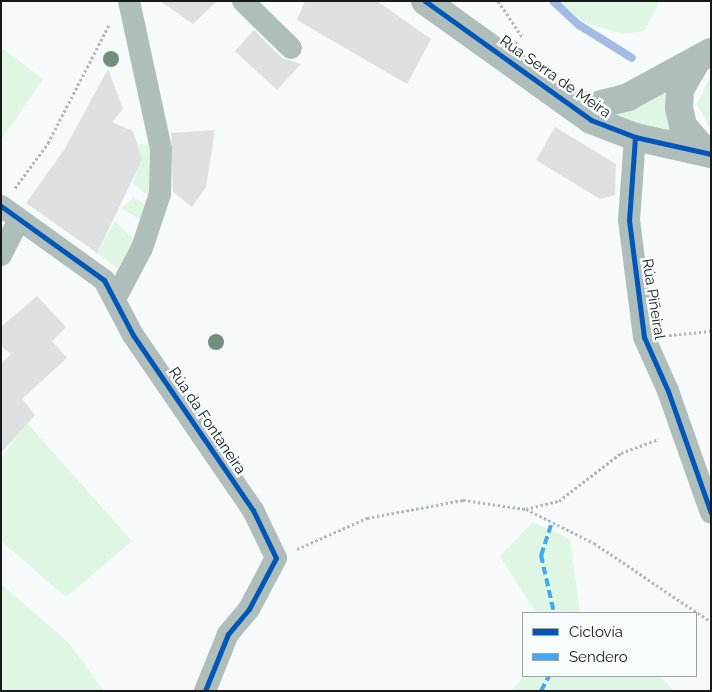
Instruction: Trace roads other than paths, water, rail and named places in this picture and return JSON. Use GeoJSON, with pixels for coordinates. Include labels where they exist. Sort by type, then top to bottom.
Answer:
{"type":"FeatureCollection","features":[{"type":"Feature","properties":{"kind":"street"},"geometry":{"type":"LineString","coordinates":[[115,299],[142,248],[160,194],[161,149],[129,1]]}},
{"type":"Feature","properties":{"kind":"street"},"geometry":{"type":"LineString","coordinates":[[243,1],[292,48]]}},
{"type":"Feature","properties":{"kind":"street","name":"Rúa Serra de Meira"},"geometry":{"type":"LineString","coordinates":[[425,1],[573,105],[591,120],[634,137],[709,153]]}},
{"type":"Feature","properties":{"kind":"street","name":"Rúa Serra de Meira"},"geometry":{"type":"LineString","coordinates":[[573,105],[593,106],[628,97],[703,57]]}},
{"type":"Feature","properties":{"kind":"street","name":"Rúa Serra de Meira"},"geometry":{"type":"LineString","coordinates":[[703,57],[680,90],[679,108],[683,126],[709,153]]}},
{"type":"Feature","properties":{"kind":"street","name":"Rúa Piñeiral"},"geometry":{"type":"LineString","coordinates":[[634,137],[630,220],[644,337],[681,429],[711,513]]}},
{"type":"Feature","properties":{"kind":"street","name":"Rúa da Fontaneira"},"geometry":{"type":"LineString","coordinates":[[5,201],[19,220],[104,280],[133,335],[253,510],[276,558],[248,609],[228,634],[205,691]]}},
{"type":"Feature","properties":{"kind":"street"},"geometry":{"type":"LineString","coordinates":[[1,256],[19,220]]}},
{"type":"Feature","properties":{"kind":"waterway"},"geometry":{"type":"LineString","coordinates":[[553,1],[579,25],[632,58]]}}]}
